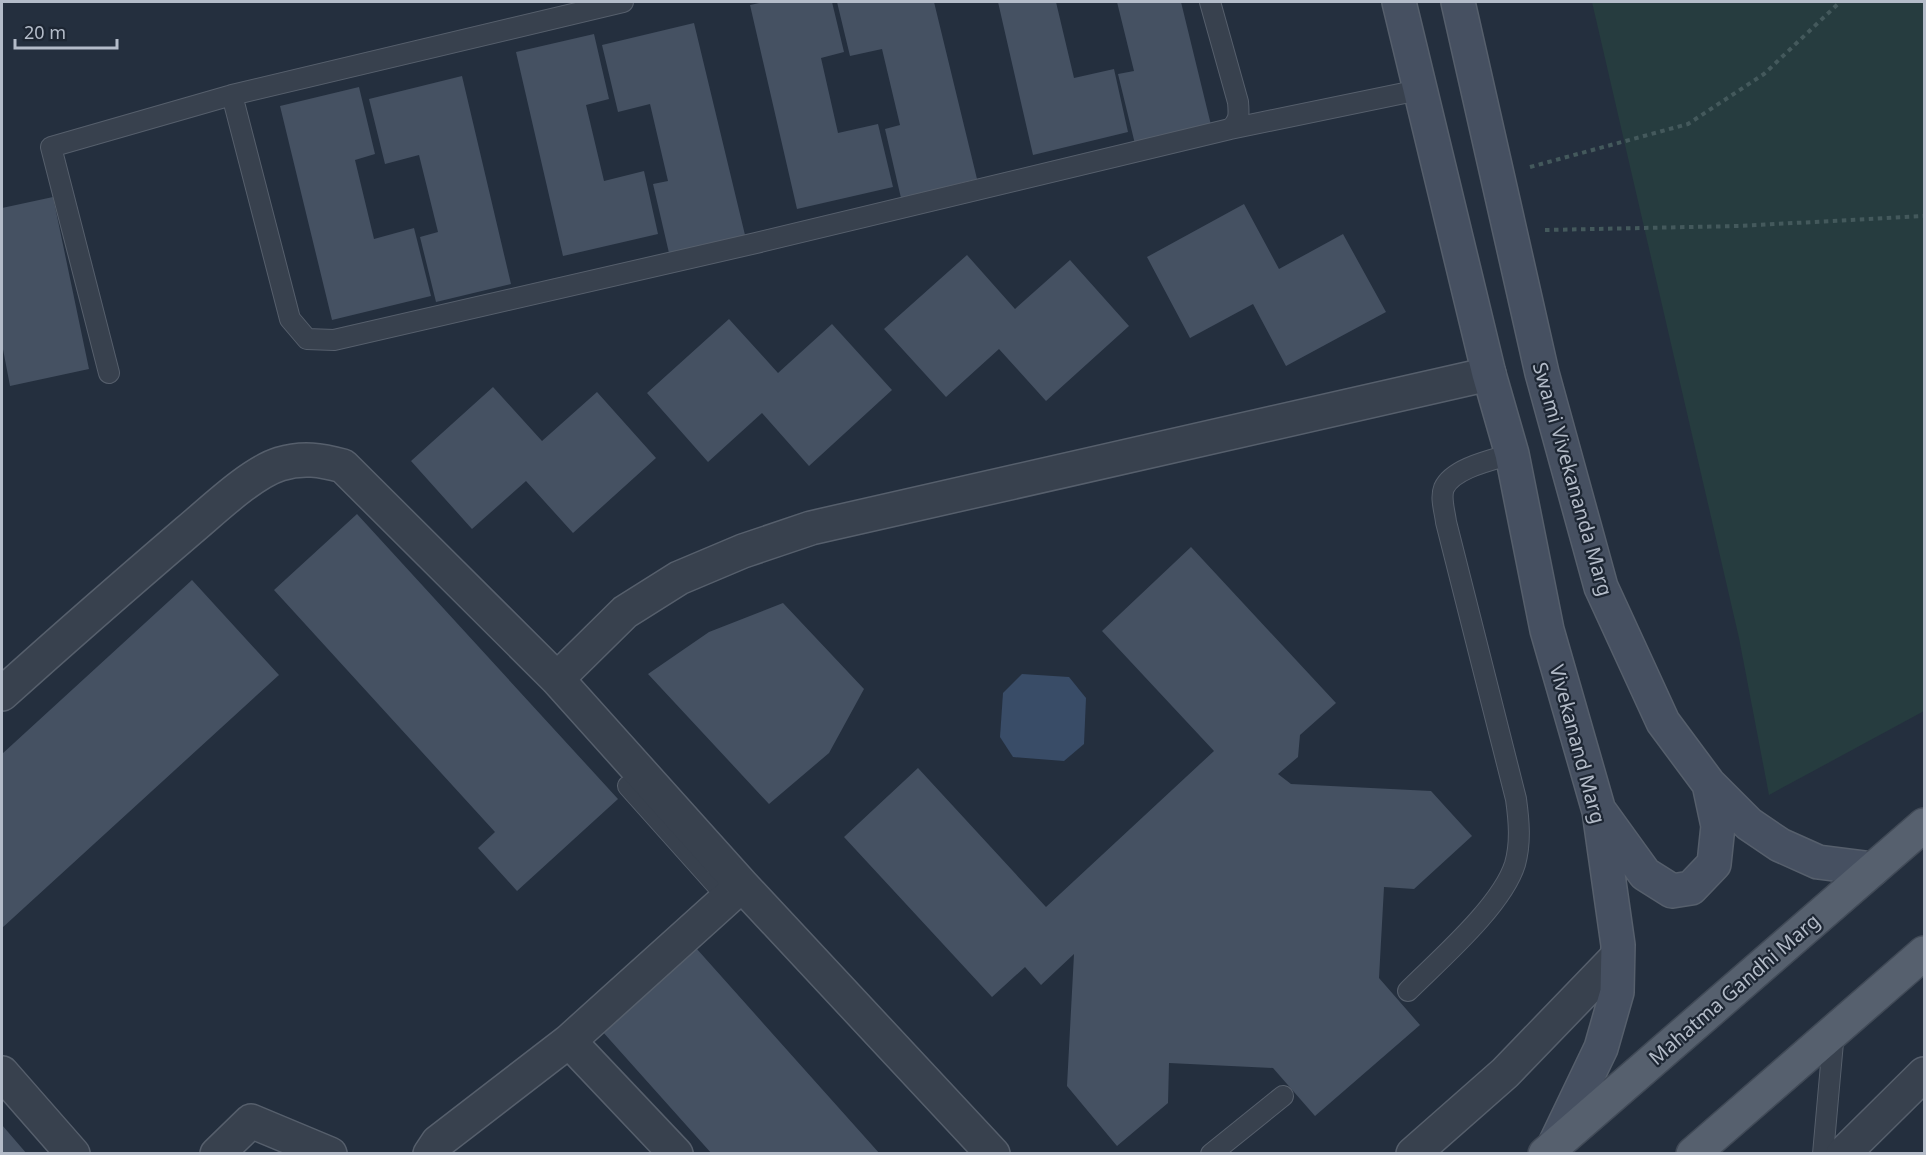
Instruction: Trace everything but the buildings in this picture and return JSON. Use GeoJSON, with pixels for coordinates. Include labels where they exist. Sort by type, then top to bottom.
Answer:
{"type":"FeatureCollection","features":[{"type":"Feature","properties":{"kind":"main road","name":"Mahatma Gandhi Marg"},"geometry":{"type":"LineString","coordinates":[[1550,1149],[1924,825]]}},
{"type":"Feature","properties":{"kind":"main road"},"geometry":{"type":"LineString","coordinates":[[1693,1154],[1924,953]]}},
{"type":"Feature","properties":{"kind":"street"},"geometry":{"type":"LineString","coordinates":[[557,680],[625,612],[679,578],[743,551],[811,528],[1489,374],[1399,2]]}},
{"type":"Feature","properties":{"kind":"street","name":"Swami Vivekananda Marg"},"geometry":{"type":"LineString","coordinates":[[1458,2],[1542,374],[1601,587],[1663,722],[1709,784],[1749,824],[1780,845],[1818,862],[1873,869]]}},
{"type":"Feature","properties":{"kind":"street","name":"Vivekanand Marg"},"geometry":{"type":"LineString","coordinates":[[1489,374],[1512,454],[1547,630],[1599,811],[1618,945],[1617,992],[1601,1048],[1550,1149]]}},
{"type":"Feature","properties":{"kind":"street"},"geometry":{"type":"LineString","coordinates":[[2,694],[103,603],[238,489],[278,464],[300,459],[318,460],[343,466],[557,680],[735,892],[993,1154]]}},
{"type":"Feature","properties":{"kind":"street"},"geometry":{"type":"LineString","coordinates":[[1599,811],[1645,874],[1672,891],[1691,888],[1714,864],[1718,826],[1709,784]]}},
{"type":"Feature","properties":{"kind":"street"},"geometry":{"type":"LineString","coordinates":[[430,1154],[438,1142],[569,1041],[735,892]]}},
{"type":"Feature","properties":{"kind":"street"},"geometry":{"type":"LineString","coordinates":[[1413,1154],[1505,1073],[1617,957]]}},
{"type":"Feature","properties":{"kind":"street"},"geometry":{"type":"LineString","coordinates":[[569,1041],[676,1154]]}},
{"type":"Feature","properties":{"kind":"street"},"geometry":{"type":"LineString","coordinates":[[2,1073],[73,1154]]}},
{"type":"Feature","properties":{"kind":"street"},"geometry":{"type":"LineString","coordinates":[[1843,1154],[1924,1074]]}},
{"type":"Feature","properties":{"kind":"street"},"geometry":{"type":"LineString","coordinates":[[217,1154],[251,1121],[330,1154]]}},
{"type":"Feature","properties":{"kind":"lane"},"geometry":{"type":"LineString","coordinates":[[109,373],[51,147],[232,95],[623,2]]}},
{"type":"Feature","properties":{"kind":"lane"},"geometry":{"type":"LineString","coordinates":[[1210,2],[1238,102],[1239,117],[1237,123],[1230,129]]}},
{"type":"Feature","properties":{"kind":"lane"},"geometry":{"type":"LineString","coordinates":[[232,95],[290,319],[307,339],[334,340],[756,243],[1230,129],[1419,90]]}},
{"type":"Feature","properties":{"kind":"lane"},"geometry":{"type":"LineString","coordinates":[[1408,991],[1471,929],[1487,909],[1505,884],[1514,866],[1519,842],[1516,799],[1446,522],[1442,496],[1444,487],[1466,469],[1512,454]]}},
{"type":"Feature","properties":{"kind":"lane"},"geometry":{"type":"LineString","coordinates":[[628,786],[735,892]]}},
{"type":"Feature","properties":{"kind":"lane"},"geometry":{"type":"LineString","coordinates":[[1824,1154],[1834,1031]]}},
{"type":"Feature","properties":{"kind":"lane"},"geometry":{"type":"LineString","coordinates":[[1211,1154],[1283,1096]]}},
{"type":"Feature","properties":{"kind":"path"},"geometry":{"type":"LineString","coordinates":[[1497,176],[1688,124],[1764,74],[1840,2]]}},
{"type":"Feature","properties":{"kind":"path"},"geometry":{"type":"LineString","coordinates":[[1510,231],[1739,226],[1924,216]]}},
{"type":"Feature","properties":{"kind":"green space"},"geometry":{"type":"Polygon","coordinates":[[[1592,2],[1924,2],[1924,711],[1769,795],[1739,638],[1592,2]]]}},
{"type":"Feature","properties":{"kind":"water"},"geometry":{"type":"Polygon","coordinates":[[[1022,674],[1069,677],[1086,698],[1084,744],[1064,761],[1013,757],[1000,737],[1003,693],[1022,674]]]}}]}
